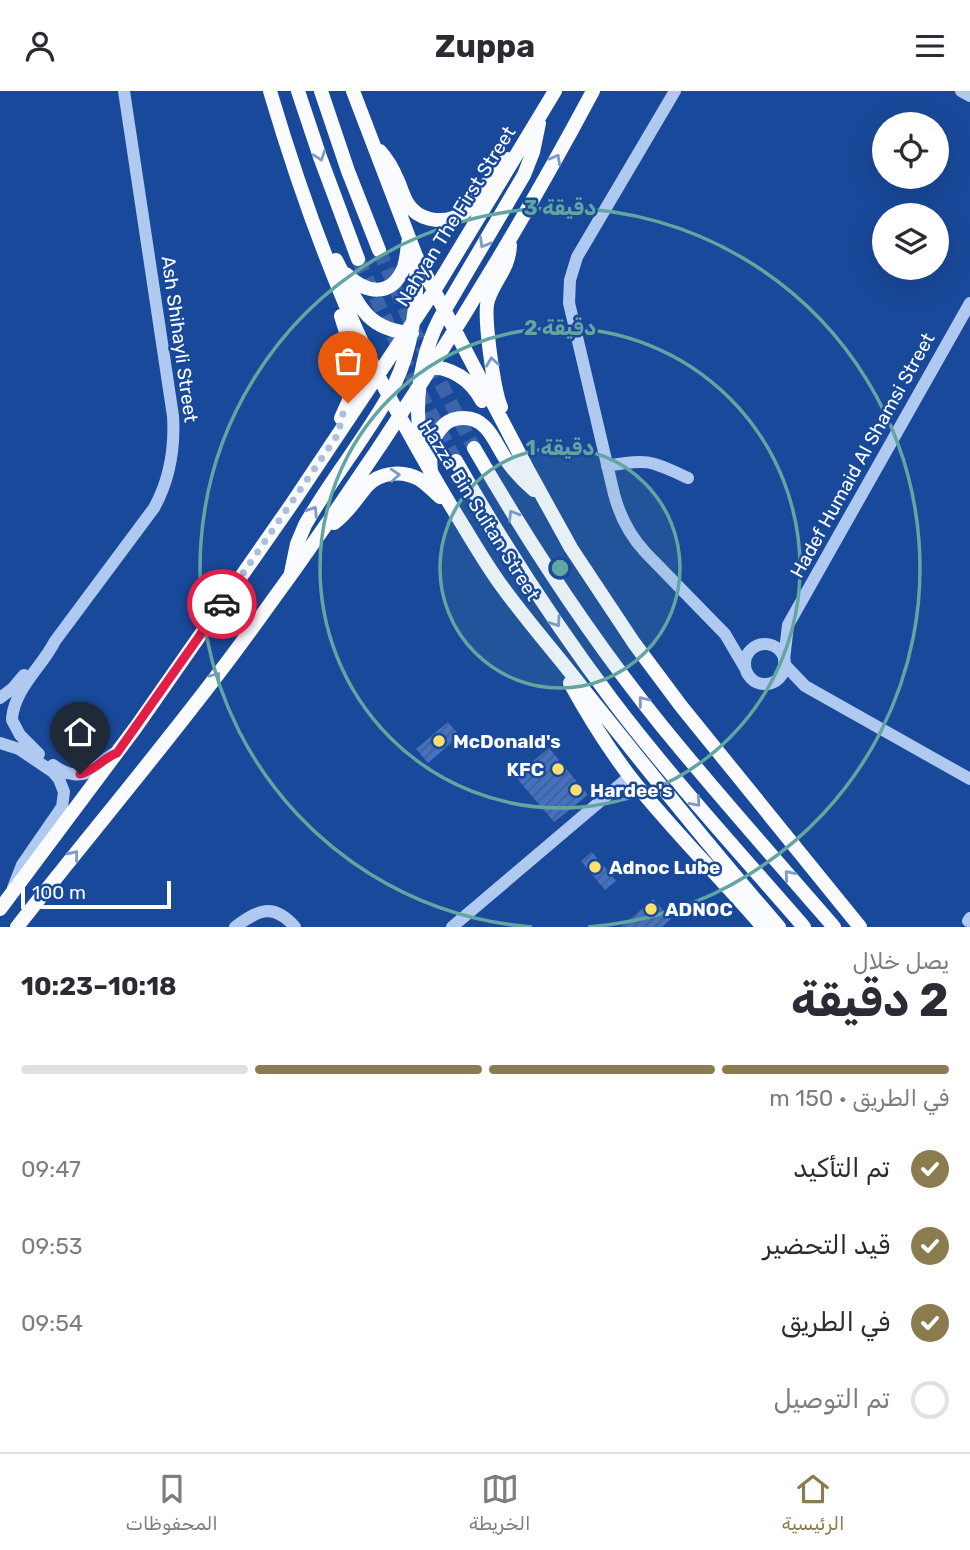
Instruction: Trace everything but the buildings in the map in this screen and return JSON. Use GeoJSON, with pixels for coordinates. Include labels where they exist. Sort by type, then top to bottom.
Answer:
{"type":"FeatureCollection","features":[{"type":"Feature","properties":{"kind":"main road","name":"Hazza Bin Sultan Street"},"geometry":{"type":"LineString","coordinates":[[270,91],[329,263],[376,380],[389,396],[427,466],[495,576],[532,627],[779,927]]}},
{"type":"Feature","properties":{"kind":"main road"},"geometry":{"type":"LineString","coordinates":[[298,91],[358,259]]}},
{"type":"Feature","properties":{"kind":"main road"},"geometry":{"type":"LineString","coordinates":[[321,91],[379,250]]}},
{"type":"Feature","properties":{"kind":"main road"},"geometry":{"type":"LineString","coordinates":[[353,91],[416,256],[444,311],[456,326],[529,472],[571,548],[660,679],[860,927]]}},
{"type":"Feature","properties":{"kind":"main road","name":"Nahyan The First Street"},"geometry":{"type":"LineString","coordinates":[[0,909],[117,753],[410,330],[555,91]]}},
{"type":"Feature","properties":{"kind":"main road"},"geometry":{"type":"LineString","coordinates":[[428,366],[510,240],[593,91]]}},
{"type":"Feature","properties":{"kind":"main road"},"geometry":{"type":"LineString","coordinates":[[17,927],[176,729],[291,575],[419,388],[428,366],[434,332],[444,311],[524,175],[533,152],[540,115]]}},
{"type":"Feature","properties":{"kind":"main road"},"geometry":{"type":"LineString","coordinates":[[370,139],[388,161],[412,209],[421,216],[439,220],[451,219],[467,211],[494,171],[519,151]]}},
{"type":"Feature","properties":{"kind":"main road"},"geometry":{"type":"LineString","coordinates":[[317,230],[331,250],[357,303],[366,315],[384,327],[434,332],[456,326]]}},
{"type":"Feature","properties":{"kind":"main road"},"geometry":{"type":"LineString","coordinates":[[342,271],[357,285],[367,289],[378,290],[388,286],[402,271],[409,238]]}},
{"type":"Feature","properties":{"kind":"main road"},"geometry":{"type":"LineString","coordinates":[[510,240],[508,262],[488,301],[486,317],[498,398],[522,448],[529,472]]}},
{"type":"Feature","properties":{"kind":"main road"},"geometry":{"type":"LineString","coordinates":[[291,575],[294,554],[305,524],[389,396],[400,369],[416,294],[416,256]]}},
{"type":"Feature","properties":{"kind":"main road"},"geometry":{"type":"LineString","coordinates":[[329,263],[335,298],[348,337],[353,388],[341,418],[339,433]]}},
{"type":"Feature","properties":{"kind":"main road"},"geometry":{"type":"LineString","coordinates":[[376,380],[400,369],[428,366],[456,373],[469,383],[479,396],[505,443],[529,472]]}},
{"type":"Feature","properties":{"kind":"main road"},"geometry":{"type":"LineString","coordinates":[[419,388],[418,427],[427,466]]}},
{"type":"Feature","properties":{"kind":"main road"},"geometry":{"type":"LineString","coordinates":[[427,466],[439,430],[452,420],[469,418],[484,426],[512,468],[541,495]]}},
{"type":"Feature","properties":{"kind":"main road","name":"Hazza Bin Sultan Street"},"geometry":{"type":"LineString","coordinates":[[474,448],[545,565],[608,656],[692,763],[834,927]]}},
{"type":"Feature","properties":{"kind":"main road","name":"Hazza Bin Sultan Street"},"geometry":{"type":"LineString","coordinates":[[456,461],[529,582],[613,700],[675,778],[804,927]]}},
{"type":"Feature","properties":{"kind":"main road"},"geometry":{"type":"LineString","coordinates":[[324,529],[345,514],[370,483],[387,475],[400,474],[416,478],[452,506]]}},
{"type":"Feature","properties":{"kind":"main road"},"geometry":{"type":"LineString","coordinates":[[552,651],[588,715],[630,776],[656,809],[763,927]]}},
{"type":"Feature","properties":{"kind":"street","name":"Ash Shihayli Street"},"geometry":{"type":"LineString","coordinates":[[0,741],[11,730],[17,699],[55,641],[154,508],[172,459],[173,416],[124,91]]}},
{"type":"Feature","properties":{"kind":"street"},"geometry":{"type":"LineString","coordinates":[[675,91],[577,257],[570,280],[571,315],[618,510],[634,541],[725,634],[750,677],[757,682],[805,686],[970,779]]}},
{"type":"Feature","properties":{"kind":"street"},"geometry":{"type":"LineString","coordinates":[[961,91],[970,96]]}},
{"type":"Feature","properties":{"kind":"street","name":"Hadef Humaid Al Shamsi Street"},"geometry":{"type":"LineString","coordinates":[[784,662],[788,625],[970,303]]}},
{"type":"Feature","properties":{"kind":"street"},"geometry":{"type":"LineString","coordinates":[[607,466],[644,461],[688,478]]}},
{"type":"Feature","properties":{"kind":"street","name":"Hadef Humaid Al Shamsi Street"},"geometry":{"type":"LineString","coordinates":[[760,645],[788,625]]}},
{"type":"Feature","properties":{"kind":"street"},"geometry":{"type":"LineString","coordinates":[[725,634],[740,642],[777,648],[784,662],[805,686]]}},
{"type":"Feature","properties":{"kind":"street","name":"Ash Shihayli Street"},"geometry":{"type":"LineString","coordinates":[[0,698],[13,688],[55,641]]}},
{"type":"Feature","properties":{"kind":"street"},"geometry":{"type":"LineString","coordinates":[[745,669],[747,655],[760,645]]}},
{"type":"Feature","properties":{"kind":"street"},"geometry":{"type":"LineString","coordinates":[[771,683],[779,677],[784,662]]}},
{"type":"Feature","properties":{"kind":"street"},"geometry":{"type":"LineString","coordinates":[[0,705],[8,710],[20,735],[30,746],[64,773],[85,773],[117,753]]}},
{"type":"Feature","properties":{"kind":"street"},"geometry":{"type":"LineString","coordinates":[[0,741],[19,749],[52,772],[59,779],[64,792],[62,807],[22,865],[11,895]]}},
{"type":"Feature","properties":{"kind":"street"},"geometry":{"type":"LineString","coordinates":[[452,927],[630,776]]}},
{"type":"Feature","properties":{"kind":"street"},"geometry":{"type":"LineString","coordinates":[[235,927],[255,913],[265,911],[282,914],[295,927]]}},
{"type":"Feature","properties":{"kind":"tunnel"},"geometry":{"type":"LineString","coordinates":[[379,250],[414,331],[474,448]]}},
{"type":"Feature","properties":{"kind":"tunnel"},"geometry":{"type":"LineString","coordinates":[[358,259],[414,381],[456,461]]}},
{"type":"Feature","properties":{"kind":"way so far"},"geometry":{"type":"LineString","coordinates":[[222,604],[339,433],[341,418],[348,403]]}},
{"type":"Feature","properties":{"kind":"place","name":"McDonald's"},"geometry":{"type":"Point","coordinates":[439,741]}},
{"type":"Feature","properties":{"kind":"place","name":"KFC"},"geometry":{"type":"Point","coordinates":[558,769]}},
{"type":"Feature","properties":{"kind":"place","name":"Hardee's"},"geometry":{"type":"Point","coordinates":[576,790]}},
{"type":"Feature","properties":{"kind":"place","name":"Adnoc Lube"},"geometry":{"type":"Point","coordinates":[595,867]}},
{"type":"Feature","properties":{"kind":"place","name":"ADNOC"},"geometry":{"type":"Point","coordinates":[651,909]}},
{"type":"Feature","properties":{"kind":"route"},"geometry":{"type":"LineString","coordinates":[[80,774],[90,771],[107,757],[117,753],[222,604]]}}]}
